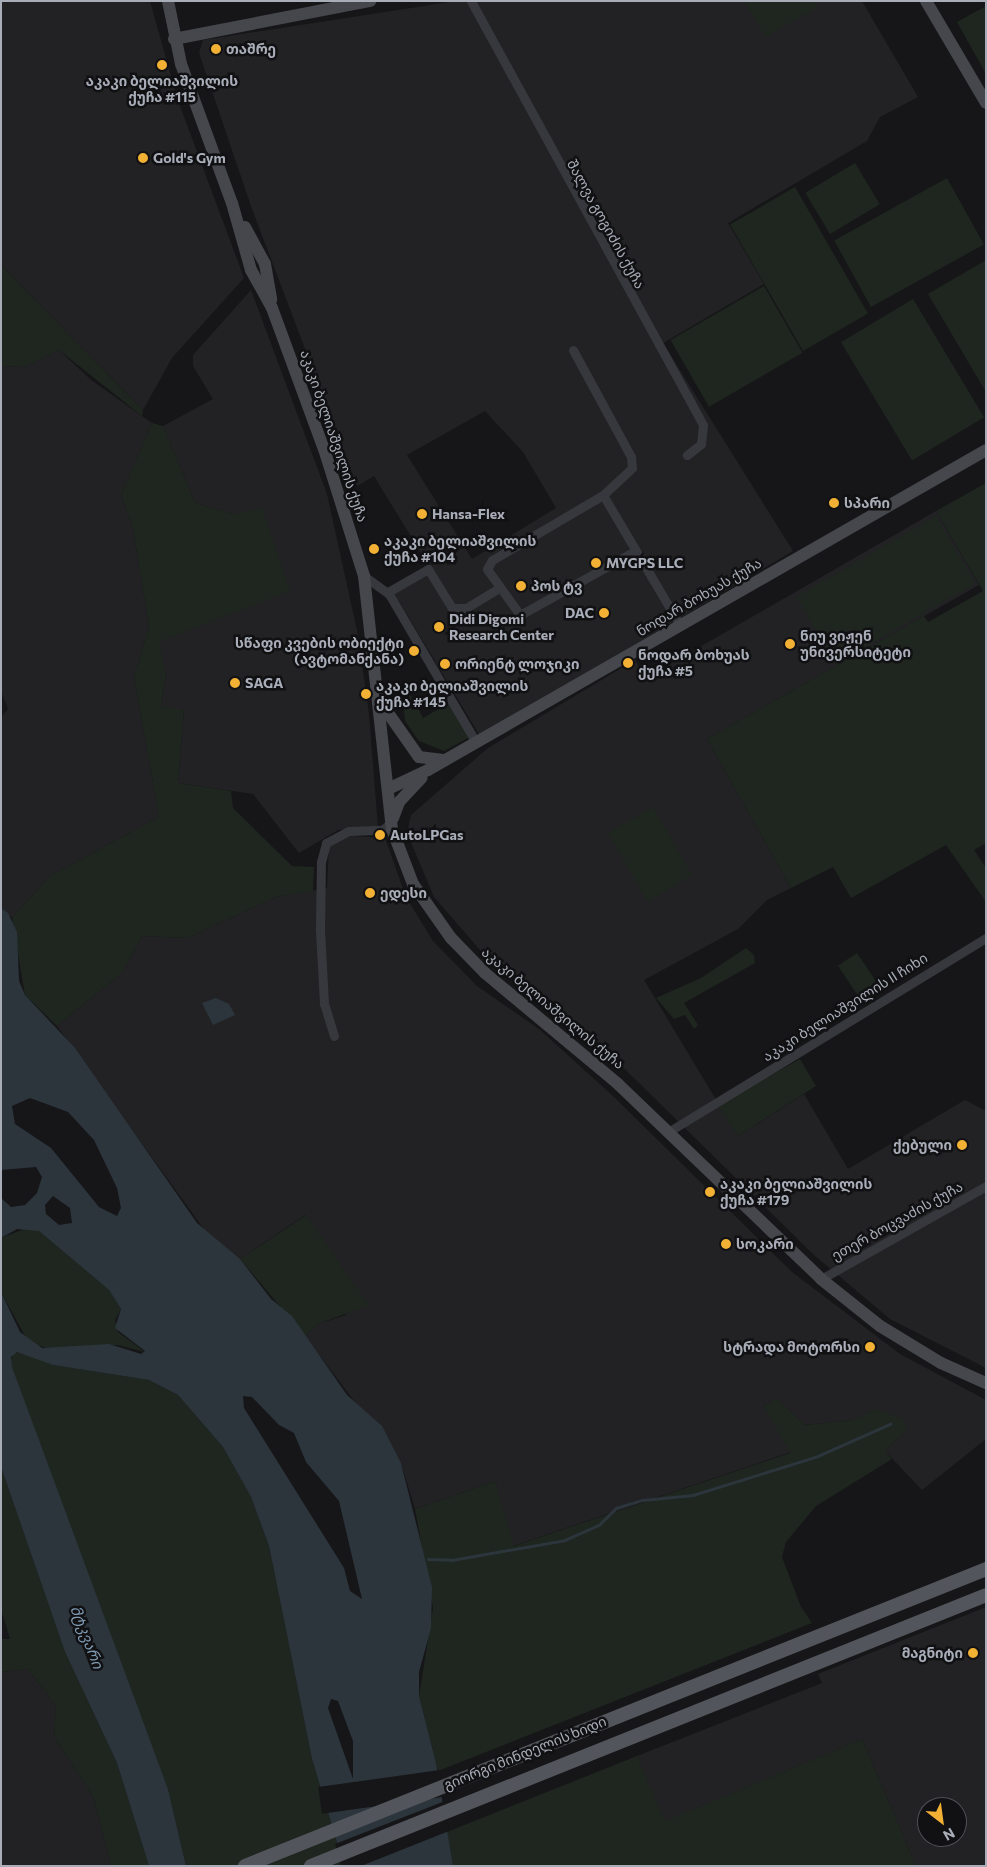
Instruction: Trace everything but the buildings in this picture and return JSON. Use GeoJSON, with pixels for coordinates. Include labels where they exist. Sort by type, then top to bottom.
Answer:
{"type":"FeatureCollection","features":[{"type":"Feature","properties":{"kind":"main road","name":"აკაკი ბელიაშვილის ქუჩა"},"geometry":{"type":"LineString","coordinates":[[168,1],[174,39],[232,203],[251,270],[272,308],[338,484],[364,576],[380,701],[392,822],[413,884],[451,938],[668,1132],[821,1279],[887,1330],[986,1383]]}},
{"type":"Feature","properties":{"kind":"main road"},"geometry":{"type":"LineString","coordinates":[[174,39],[370,1]]}},
{"type":"Feature","properties":{"kind":"main road"},"geometry":{"type":"LineString","coordinates":[[926,1],[986,103]]}},
{"type":"Feature","properties":{"kind":"main road","name":"აკაკი ბელიაშვილის ქუჩა"},"geometry":{"type":"LineString","coordinates":[[232,203],[265,264],[272,308]]}},
{"type":"Feature","properties":{"kind":"main road","name":"ნოდარ ბოხუას ქუჩა"},"geometry":{"type":"LineString","coordinates":[[428,770],[986,450]]}},
{"type":"Feature","properties":{"kind":"main road"},"geometry":{"type":"LineString","coordinates":[[380,701],[419,757],[445,760]]}},
{"type":"Feature","properties":{"kind":"main road"},"geometry":{"type":"LineString","coordinates":[[388,789],[428,770]]}},
{"type":"Feature","properties":{"kind":"main road"},"geometry":{"type":"LineString","coordinates":[[392,822],[399,802],[428,770]]}},
{"type":"Feature","properties":{"kind":"main road","name":"გიორგი მინდელის ხიდი"},"geometry":{"type":"LineString","coordinates":[[245,1866],[986,1569]]}},
{"type":"Feature","properties":{"kind":"main road","name":"გიორგი მინდელის ხიდი"},"geometry":{"type":"LineString","coordinates":[[312,1866],[986,1594]]}},
{"type":"Feature","properties":{"kind":"street","name":"შალვა გოგიძის ქუჩა"},"geometry":{"type":"LineString","coordinates":[[470,1],[702,425],[701,444],[688,456]]}},
{"type":"Feature","properties":{"kind":"street"},"geometry":{"type":"LineString","coordinates":[[251,270],[265,264]]}},
{"type":"Feature","properties":{"kind":"street"},"geometry":{"type":"LineString","coordinates":[[572,350],[631,457],[632,468],[603,495],[489,562],[487,569],[515,613],[525,614],[635,551]]}},
{"type":"Feature","properties":{"kind":"street"},"geometry":{"type":"LineString","coordinates":[[603,495],[680,625]]}},
{"type":"Feature","properties":{"kind":"street"},"geometry":{"type":"LineString","coordinates":[[388,592],[428,569],[452,608],[466,608],[498,589]]}},
{"type":"Feature","properties":{"kind":"street"},"geometry":{"type":"LineString","coordinates":[[364,576],[388,592],[476,742]]}},
{"type":"Feature","properties":{"kind":"street"},"geometry":{"type":"LineString","coordinates":[[334,1036],[324,1004],[320,930],[326,843],[349,831],[382,830],[392,822]]}},
{"type":"Feature","properties":{"kind":"street","name":"აკაკი ბელიაშვილის II ჩიხი"},"geometry":{"type":"LineString","coordinates":[[668,1132],[986,938]]}},
{"type":"Feature","properties":{"kind":"street","name":"ეთერ ბოცვაძის ქუჩა"},"geometry":{"type":"LineString","coordinates":[[821,1279],[986,1186]]}},
{"type":"Feature","properties":{"kind":"shaded area"},"geometry":{"type":"Polygon","coordinates":[[[1,1],[150,1],[177,98],[244,278],[172,358],[143,410],[1,265],[1,1]]]}},
{"type":"Feature","properties":{"kind":"shaded area"},"geometry":{"type":"Polygon","coordinates":[[[456,1],[862,1],[918,97],[880,117],[867,141],[728,223],[764,284],[663,343],[793,551],[480,736],[391,588],[429,566],[374,476],[357,486],[252,209],[199,53],[203,40],[456,1]],[[485,411],[407,455],[472,559],[556,508],[523,452],[485,411]]]}},
{"type":"Feature","properties":{"kind":"shaded area"},"geometry":{"type":"Polygon","coordinates":[[[745,1],[813,1],[817,8],[765,37],[745,1]]]}},
{"type":"Feature","properties":{"kind":"shaded area"},"geometry":{"type":"Polygon","coordinates":[[[986,6],[986,74],[957,22],[986,6]]]}},
{"type":"Feature","properties":{"kind":"shaded area"},"geometry":{"type":"Polygon","coordinates":[[[855,163],[880,204],[830,234],[805,193],[855,163]]]}},
{"type":"Feature","properties":{"kind":"shaded area"},"geometry":{"type":"Polygon","coordinates":[[[947,178],[984,244],[871,307],[834,241],[947,178]]]}},
{"type":"Feature","properties":{"kind":"shaded area"},"geometry":{"type":"Polygon","coordinates":[[[795,187],[868,313],[803,351],[730,224],[795,187]]]}},
{"type":"Feature","properties":{"kind":"shaded area"},"geometry":{"type":"Polygon","coordinates":[[[986,260],[986,392],[928,294],[986,260]]]}},
{"type":"Feature","properties":{"kind":"shaded area"},"geometry":{"type":"Polygon","coordinates":[[[1,265],[143,410],[142,416],[59,350],[24,367],[1,366],[1,265]]]}},
{"type":"Feature","properties":{"kind":"shaded area"},"geometry":{"type":"Polygon","coordinates":[[[764,286],[802,353],[709,407],[670,340],[764,286]]]}},
{"type":"Feature","properties":{"kind":"shaded area"},"geometry":{"type":"Polygon","coordinates":[[[251,290],[327,494],[358,635],[369,714],[378,827],[338,830],[299,853],[253,794],[178,783],[184,710],[161,707],[166,675],[158,642],[290,590],[234,514],[195,503],[163,426],[213,399],[193,366],[193,355],[251,290]]]}},
{"type":"Feature","properties":{"kind":"shaded area"},"geometry":{"type":"Polygon","coordinates":[[[913,299],[984,417],[912,461],[841,342],[913,299]]]}},
{"type":"Feature","properties":{"kind":"shaded area"},"geometry":{"type":"Polygon","coordinates":[[[59,350],[91,380],[152,423],[121,495],[133,529],[149,626],[134,677],[159,817],[50,876],[12,918],[1,908],[1,717],[8,709],[1,691],[1,366],[24,367],[59,350]]]}},
{"type":"Feature","properties":{"kind":"shaded area"},"geometry":{"type":"Polygon","coordinates":[[[152,423],[163,426],[195,503],[234,514],[262,508],[290,591],[159,642],[166,675],[161,706],[184,710],[178,783],[231,791],[233,808],[292,866],[314,867],[313,891],[276,897],[187,938],[142,936],[122,973],[57,1026],[25,995],[12,918],[50,876],[159,817],[134,677],[149,626],[133,529],[121,495],[152,423]]]}},
{"type":"Feature","properties":{"kind":"shaded area"},"geometry":{"type":"Polygon","coordinates":[[[986,483],[986,843],[974,850],[986,868],[986,902],[946,845],[851,898],[833,867],[791,888],[707,739],[924,616],[928,622],[983,591],[936,511],[986,483]]]}},
{"type":"Feature","properties":{"kind":"shaded area"},"geometry":{"type":"Polygon","coordinates":[[[936,511],[979,585],[707,739],[791,888],[767,900],[738,929],[644,980],[738,1136],[804,1094],[848,1169],[965,1100],[986,1111],[986,1368],[890,1319],[814,1255],[582,1027],[487,958],[434,897],[407,833],[411,815],[488,748],[635,660],[645,677],[658,671],[936,511]]]}},
{"type":"Feature","properties":{"kind":"shaded area"},"geometry":{"type":"Polygon","coordinates":[[[936,516],[975,584],[836,664],[797,596],[936,516]]]}},
{"type":"Feature","properties":{"kind":"shaded area"},"geometry":{"type":"Polygon","coordinates":[[[401,688],[413,698],[423,718],[449,703],[470,737],[444,751],[419,741],[405,721],[401,688]]]}},
{"type":"Feature","properties":{"kind":"shaded area"},"geometry":{"type":"Polygon","coordinates":[[[653,807],[692,875],[647,901],[608,833],[653,807]]]}},
{"type":"Feature","properties":{"kind":"shaded area"},"geometry":{"type":"Polygon","coordinates":[[[352,836],[385,838],[406,897],[433,941],[477,986],[539,1029],[614,1097],[792,1272],[900,1354],[986,1400],[986,1439],[922,1490],[885,1451],[908,1429],[876,1409],[855,1420],[805,1425],[777,1398],[764,1406],[791,1452],[513,1546],[495,1481],[415,1509],[401,1463],[305,1336],[318,1324],[346,1315],[305,1215],[240,1259],[211,1239],[57,1026],[122,973],[142,936],[187,938],[276,897],[327,888],[329,846],[336,838],[352,836]]]}},
{"type":"Feature","properties":{"kind":"shaded area"},"geometry":{"type":"Polygon","coordinates":[[[746,948],[754,955],[755,963],[684,1003],[698,1025],[694,1029],[685,1015],[674,1019],[656,998],[701,978],[746,948]]]}},
{"type":"Feature","properties":{"kind":"shaded area"},"geometry":{"type":"Polygon","coordinates":[[[857,953],[880,987],[861,1000],[838,966],[857,953]]]}},
{"type":"Feature","properties":{"kind":"shaded area"},"geometry":{"type":"Polygon","coordinates":[[[800,1059],[816,1086],[738,1136],[718,1105],[800,1059]]]}},
{"type":"Feature","properties":{"kind":"shaded area"},"geometry":{"type":"Polygon","coordinates":[[[306,1215],[369,1305],[318,1324],[305,1336],[240,1259],[306,1215]]]}},
{"type":"Feature","properties":{"kind":"shaded area"},"geometry":{"type":"Polygon","coordinates":[[[27,1228],[39,1231],[109,1290],[121,1309],[115,1320],[118,1332],[145,1352],[118,1345],[55,1350],[29,1343],[1,1292],[1,1238],[27,1228]]]}},
{"type":"Feature","properties":{"kind":"shaded area"},"geometry":{"type":"Polygon","coordinates":[[[23,1352],[53,1365],[149,1380],[178,1395],[223,1447],[251,1497],[269,1546],[312,1759],[344,1866],[186,1866],[168,1789],[80,1560],[10,1362],[14,1353],[23,1352]]]}},
{"type":"Feature","properties":{"kind":"shaded area"},"geometry":{"type":"Polygon","coordinates":[[[777,1398],[805,1425],[854,1420],[876,1409],[903,1419],[908,1429],[885,1451],[892,1459],[816,1506],[786,1542],[782,1557],[801,1607],[812,1623],[438,1771],[419,1696],[433,1608],[415,1509],[495,1481],[514,1546],[790,1453],[764,1406],[777,1398]]]}},
{"type":"Feature","properties":{"kind":"shaded area"},"geometry":{"type":"Polygon","coordinates":[[[1,1467],[65,1652],[117,1763],[149,1866],[111,1866],[93,1796],[54,1737],[56,1706],[28,1669],[1,1672],[1,1639],[10,1639],[1,1609],[1,1467]]]}},
{"type":"Feature","properties":{"kind":"shaded area"},"geometry":{"type":"Polygon","coordinates":[[[986,1607],[986,1866],[916,1866],[862,1739],[664,1822],[637,1756],[822,1683],[818,1674],[986,1607]]]}},
{"type":"Feature","properties":{"kind":"shaded area"},"geometry":{"type":"Polygon","coordinates":[[[28,1669],[56,1706],[54,1737],[93,1796],[111,1866],[1,1866],[1,1672],[28,1669]]]}},
{"type":"Feature","properties":{"kind":"shaded area"},"geometry":{"type":"Polygon","coordinates":[[[862,1739],[916,1866],[453,1866],[447,1832],[637,1756],[665,1821],[862,1739]]]}},
{"type":"Feature","properties":{"kind":"water","name":"მტკვარი"},"geometry":{"type":"Polygon","coordinates":[[[1,908],[8,913],[17,932],[19,981],[25,995],[75,1048],[197,1223],[240,1259],[271,1299],[292,1316],[347,1395],[382,1426],[401,1463],[432,1587],[431,1628],[419,1672],[419,1696],[436,1763],[453,1866],[344,1866],[312,1759],[269,1546],[251,1497],[223,1447],[178,1395],[149,1380],[53,1365],[17,1352],[11,1357],[12,1367],[168,1789],[186,1866],[149,1866],[117,1763],[65,1652],[1,1467],[1,1292],[20,1332],[42,1348],[109,1344],[141,1354],[145,1351],[115,1328],[121,1309],[109,1290],[39,1231],[17,1229],[1,1238],[1,1198],[11,1207],[25,1205],[37,1193],[42,1177],[36,1167],[1,1170],[1,908]],[[30,1098],[12,1106],[15,1124],[51,1148],[99,1207],[117,1216],[121,1208],[117,1188],[94,1140],[68,1112],[30,1098]],[[53,1196],[45,1205],[46,1214],[59,1225],[72,1223],[70,1208],[53,1196]],[[243,1396],[244,1408],[344,1568],[350,1591],[362,1599],[339,1501],[306,1462],[294,1433],[279,1425],[252,1397],[243,1396]],[[331,1699],[328,1708],[353,1779],[353,1741],[338,1701],[331,1699]]]}},
{"type":"Feature","properties":{"kind":"water"},"geometry":{"type":"Polygon","coordinates":[[[216,998],[229,1004],[235,1015],[213,1025],[202,1003],[216,998]]]}},
{"type":"Feature","properties":{"kind":"pier"},"geometry":{"type":"Polygon","coordinates":[[[440,1770],[444,1797],[322,1814],[318,1787],[440,1770]]]}},
{"type":"Feature","properties":{"kind":"pier"},"geometry":{"type":"Polygon","coordinates":[[[445,1801],[449,1831],[361,1866],[341,1866],[335,1844],[445,1801]]]}},
{"type":"Feature","properties":{"kind":"waterway"},"geometry":{"type":"LineString","coordinates":[[428,1559],[452,1560],[565,1540],[599,1525],[616,1508],[643,1500],[693,1495],[818,1456],[890,1424]]}},
{"type":"Feature","properties":{"kind":"place","name":"თაშრე"},"geometry":{"type":"Point","coordinates":[216,49]}},
{"type":"Feature","properties":{"kind":"place","name":"აკაკი ბელიაშვილის ქუჩა #115"},"geometry":{"type":"Point","coordinates":[162,65]}},
{"type":"Feature","properties":{"kind":"place","name":"Gold's Gym"},"geometry":{"type":"Point","coordinates":[143,158]}},
{"type":"Feature","properties":{"kind":"place","name":"სპარი"},"geometry":{"type":"Point","coordinates":[834,503]}},
{"type":"Feature","properties":{"kind":"place","name":"Hansa-Flex"},"geometry":{"type":"Point","coordinates":[422,514]}},
{"type":"Feature","properties":{"kind":"place","name":"აკაკი ბელიაშვილის ქუჩა #104"},"geometry":{"type":"Point","coordinates":[374,549]}},
{"type":"Feature","properties":{"kind":"place","name":"MYGPS LLC"},"geometry":{"type":"Point","coordinates":[596,563]}},
{"type":"Feature","properties":{"kind":"place","name":"პოს ტვ"},"geometry":{"type":"Point","coordinates":[521,586]}},
{"type":"Feature","properties":{"kind":"place","name":"DAC"},"geometry":{"type":"Point","coordinates":[604,613]}},
{"type":"Feature","properties":{"kind":"place","name":"Didi Digomi Research Center"},"geometry":{"type":"Point","coordinates":[439,627]}},
{"type":"Feature","properties":{"kind":"place","name":"ნიუ ვიჟენ უნივერსიტეტი"},"geometry":{"type":"Point","coordinates":[790,644]}},
{"type":"Feature","properties":{"kind":"place","name":"სწაფი კვების ობიექტი (ავტომანქანა)"},"geometry":{"type":"Point","coordinates":[414,651]}},
{"type":"Feature","properties":{"kind":"place","name":"ნოდარ ბოხუას ქუჩა #5"},"geometry":{"type":"Point","coordinates":[628,663]}},
{"type":"Feature","properties":{"kind":"place","name":"ორიენტ ლოჯიკი"},"geometry":{"type":"Point","coordinates":[445,664]}},
{"type":"Feature","properties":{"kind":"place","name":"SAGA"},"geometry":{"type":"Point","coordinates":[235,683]}},
{"type":"Feature","properties":{"kind":"place","name":"აკაკი ბელიაშვილის ქუჩა #145"},"geometry":{"type":"Point","coordinates":[366,694]}},
{"type":"Feature","properties":{"kind":"place","name":"AutoLPGas"},"geometry":{"type":"Point","coordinates":[380,835]}},
{"type":"Feature","properties":{"kind":"place","name":"ედესი"},"geometry":{"type":"Point","coordinates":[370,893]}},
{"type":"Feature","properties":{"kind":"place","name":"ქებული"},"geometry":{"type":"Point","coordinates":[962,1145]}},
{"type":"Feature","properties":{"kind":"place","name":"აკაკი ბელიაშვილის ქუჩა #179"},"geometry":{"type":"Point","coordinates":[710,1192]}},
{"type":"Feature","properties":{"kind":"place","name":"სოკარი"},"geometry":{"type":"Point","coordinates":[726,1244]}},
{"type":"Feature","properties":{"kind":"place","name":"სტრადა მოტორსი"},"geometry":{"type":"Point","coordinates":[870,1347]}},
{"type":"Feature","properties":{"kind":"place","name":"მაგნიტი"},"geometry":{"type":"Point","coordinates":[973,1653]}}]}
